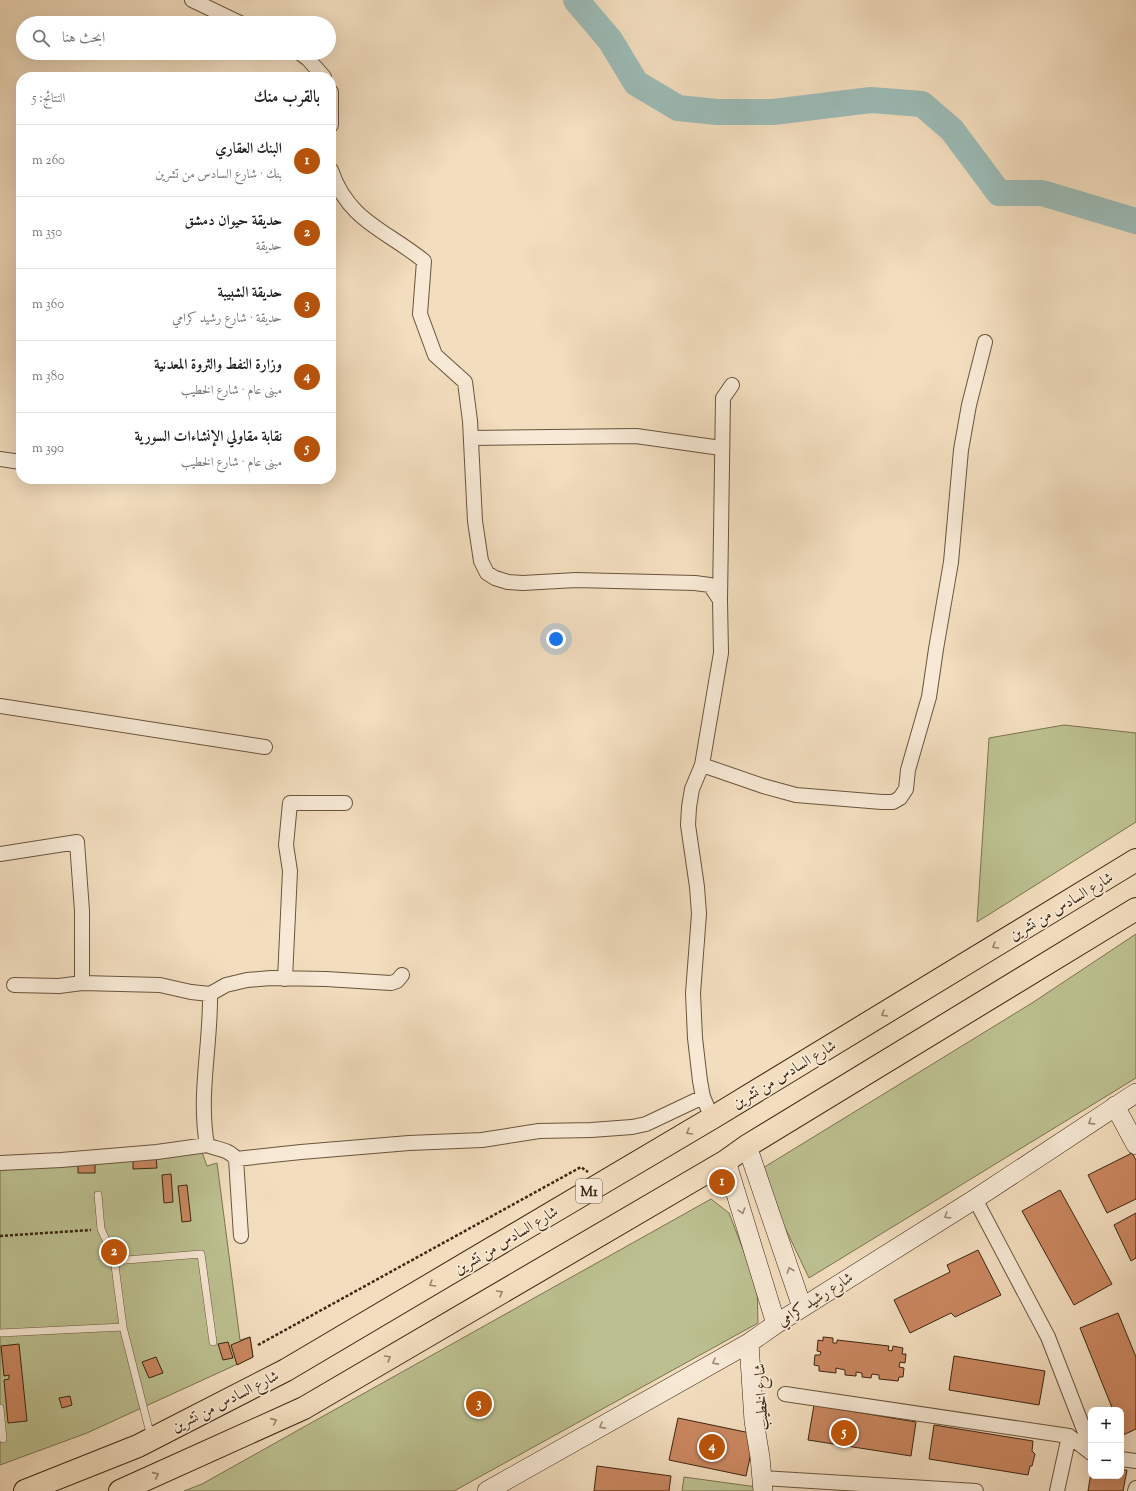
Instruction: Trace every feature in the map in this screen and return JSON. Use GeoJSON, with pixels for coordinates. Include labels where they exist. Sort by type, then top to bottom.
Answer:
{"type":"FeatureCollection","features":[{"type":"Feature","properties":{"kind":"highway","name":"شارع السادس من تشرين"},"geometry":{"type":"LineString","coordinates":[[25,1491],[138,1446],[286,1370],[712,1118],[1136,860]]}},
{"type":"Feature","properties":{"kind":"highway"},"geometry":{"type":"LineString","coordinates":[[120,1491],[304,1408],[726,1161],[747,1146],[1136,910]]}},
{"type":"Feature","properties":{"kind":"main road","name":"شارع رشيد كرامي"},"geometry":{"type":"LineString","coordinates":[[487,1491],[753,1340],[802,1307],[975,1199],[1136,1093]]}},
{"type":"Feature","properties":{"kind":"main road"},"geometry":{"type":"LineString","coordinates":[[1115,1106],[1136,1145]]}},
{"type":"Feature","properties":{"kind":"main road"},"geometry":{"type":"LineString","coordinates":[[747,1146],[802,1307]]}},
{"type":"Feature","properties":{"kind":"main road"},"geometry":{"type":"LineString","coordinates":[[726,1161],[776,1324]]}},
{"type":"Feature","properties":{"kind":"main road","name":"شارع الخطيب"},"geometry":{"type":"LineString","coordinates":[[753,1340],[764,1421],[760,1457],[762,1485]]}},
{"type":"Feature","properties":{"kind":"street"},"geometry":{"type":"LineString","coordinates":[[192,0],[225,16]]}},
{"type":"Feature","properties":{"kind":"street"},"geometry":{"type":"LineString","coordinates":[[309,60],[320,72]]}},
{"type":"Feature","properties":{"kind":"street"},"geometry":{"type":"LineString","coordinates":[[336,182],[340,192],[350,206],[365,221],[424,261],[420,314],[435,355],[465,382],[470,421],[475,521],[481,561],[487,573],[494,578],[508,582],[523,583],[576,580],[695,583],[710,586],[720,600]]}},
{"type":"Feature","properties":{"kind":"street"},"geometry":{"type":"LineString","coordinates":[[702,765],[763,786],[796,794],[882,802],[893,802],[900,798],[906,789],[908,770],[922,726],[929,697],[951,562],[961,450],[968,406],[985,342]]}},
{"type":"Feature","properties":{"kind":"street"},"geometry":{"type":"LineString","coordinates":[[712,1118],[703,1097],[696,1057],[693,993],[699,914],[698,893],[688,826],[692,789],[702,765],[721,653],[720,600],[723,398],[732,386]]}},
{"type":"Feature","properties":{"kind":"street"},"geometry":{"type":"LineString","coordinates":[[471,438],[636,436],[722,448]]}},
{"type":"Feature","properties":{"kind":"street"},"geometry":{"type":"LineString","coordinates":[[0,459],[16,461]]}},
{"type":"Feature","properties":{"kind":"street"},"geometry":{"type":"LineString","coordinates":[[0,706],[265,747]]}},
{"type":"Feature","properties":{"kind":"street"},"geometry":{"type":"LineString","coordinates":[[285,979],[290,871],[286,845],[290,803],[345,803]]}},
{"type":"Feature","properties":{"kind":"street"},"geometry":{"type":"LineString","coordinates":[[0,854],[77,842],[82,911],[82,983]]}},
{"type":"Feature","properties":{"kind":"street"},"geometry":{"type":"LineString","coordinates":[[14,984],[59,986],[82,983],[160,984],[191,992],[210,994],[226,985],[247,980],[271,978],[326,979],[391,983],[397,981],[402,976]]}},
{"type":"Feature","properties":{"kind":"street"},"geometry":{"type":"LineString","coordinates":[[207,1146],[204,1096],[211,1020],[210,994]]}},
{"type":"Feature","properties":{"kind":"street"},"geometry":{"type":"LineString","coordinates":[[236,1159],[409,1143],[482,1140],[539,1131],[591,1130],[632,1127],[646,1124],[703,1097]]}},
{"type":"Feature","properties":{"kind":"street"},"geometry":{"type":"LineString","coordinates":[[0,1162],[67,1160],[207,1146],[232,1153],[236,1159],[241,1236]]}},
{"type":"Feature","properties":{"kind":"street"},"geometry":{"type":"LineString","coordinates":[[975,1199],[1048,1337],[1089,1443]]}},
{"type":"Feature","properties":{"kind":"street"},"geometry":{"type":"LineString","coordinates":[[786,1394],[1069,1436],[1088,1451]]}},
{"type":"Feature","properties":{"kind":"street"},"geometry":{"type":"LineString","coordinates":[[1058,1491],[1069,1436]]}},
{"type":"Feature","properties":{"kind":"street"},"geometry":{"type":"LineString","coordinates":[[1124,1459],[1136,1461]]}},
{"type":"Feature","properties":{"kind":"street"},"geometry":{"type":"LineString","coordinates":[[762,1485],[976,1491]]}},
{"type":"Feature","properties":{"kind":"lane"},"geometry":{"type":"LineString","coordinates":[[98,1195],[100,1229],[114,1261],[123,1327],[152,1439]]}},
{"type":"Feature","properties":{"kind":"lane"},"geometry":{"type":"LineString","coordinates":[[114,1261],[201,1254],[213,1342]]}},
{"type":"Feature","properties":{"kind":"lane"},"geometry":{"type":"LineString","coordinates":[[0,1333],[123,1327]]}},
{"type":"Feature","properties":{"kind":"lane"},"geometry":{"type":"LineString","coordinates":[[0,1408],[3,1439]]}},
{"type":"Feature","properties":{"kind":"path"},"geometry":{"type":"LineString","coordinates":[[258,1344],[581,1167],[603,1183]]}},
{"type":"Feature","properties":{"kind":"path"},"geometry":{"type":"LineString","coordinates":[[0,1236],[100,1229]]}},
{"type":"Feature","properties":{"kind":"green space"},"geometry":{"type":"Polygon","coordinates":[[[1064,725],[1136,733],[1136,822],[977,922],[989,738],[1064,725]]]}},
{"type":"Feature","properties":{"kind":"green space"},"geometry":{"type":"Polygon","coordinates":[[[1136,934],[1136,1078],[809,1278],[758,1171],[1032,1003],[1136,934]]]}},
{"type":"Feature","properties":{"kind":"green space"},"geometry":{"type":"Polygon","coordinates":[[[202,1152],[207,1166],[217,1163],[240,1340],[250,1337],[253,1357],[87,1433],[0,1465],[0,1165],[202,1152]]]}},
{"type":"Feature","properties":{"kind":"green space"},"geometry":{"type":"Polygon","coordinates":[[[711,1199],[729,1213],[757,1285],[758,1323],[454,1491],[184,1491],[202,1484],[711,1199]]]}},
{"type":"Feature","properties":{"kind":"green space"},"geometry":{"type":"Polygon","coordinates":[[[684,1477],[764,1488],[763,1491],[682,1491],[684,1477]]]}},
{"type":"Feature","properties":{"kind":"building"},"geometry":{"type":"Polygon","coordinates":[[[1132,1153],[1136,1160],[1136,1199],[1107,1213],[1088,1175],[1132,1153]]]}},
{"type":"Feature","properties":{"kind":"building"},"geometry":{"type":"Polygon","coordinates":[[[156,1155],[157,1168],[133,1169],[133,1156],[156,1155]]]}},
{"type":"Feature","properties":{"kind":"building"},"geometry":{"type":"Polygon","coordinates":[[[78,1159],[95,1159],[95,1173],[78,1173],[78,1159]]]}},
{"type":"Feature","properties":{"kind":"building"},"geometry":{"type":"Polygon","coordinates":[[[171,1174],[173,1202],[164,1203],[162,1175],[171,1174]]]}},
{"type":"Feature","properties":{"kind":"building"},"geometry":{"type":"Polygon","coordinates":[[[187,1185],[191,1221],[182,1222],[178,1186],[187,1185]]]}},
{"type":"Feature","properties":{"kind":"building"},"geometry":{"type":"Polygon","coordinates":[[[1060,1190],[1112,1284],[1074,1305],[1022,1211],[1060,1190]]]}},
{"type":"Feature","properties":{"kind":"building"},"geometry":{"type":"Polygon","coordinates":[[[1136,1213],[1136,1258],[1131,1261],[1114,1225],[1136,1213]]]}},
{"type":"Feature","properties":{"kind":"building"},"geometry":{"type":"Polygon","coordinates":[[[978,1250],[1001,1295],[955,1317],[951,1313],[910,1333],[894,1300],[950,1272],[947,1265],[978,1250]]]}},
{"type":"Feature","properties":{"kind":"building"},"geometry":{"type":"Polygon","coordinates":[[[1118,1313],[1136,1357],[1136,1429],[1124,1435],[1124,1407],[1112,1407],[1080,1328],[1118,1313]]]}},
{"type":"Feature","properties":{"kind":"building"},"geometry":{"type":"Polygon","coordinates":[[[250,1337],[253,1357],[237,1365],[231,1345],[250,1337]]]}},
{"type":"Feature","properties":{"kind":"building"},"geometry":{"type":"Polygon","coordinates":[[[823,1337],[833,1338],[833,1343],[837,1343],[837,1340],[889,1346],[888,1350],[892,1351],[893,1346],[903,1348],[902,1354],[906,1354],[905,1363],[900,1362],[899,1367],[904,1368],[903,1377],[899,1377],[898,1381],[879,1379],[879,1375],[872,1374],[871,1378],[862,1377],[862,1373],[856,1372],[856,1376],[845,1375],[845,1370],[836,1368],[836,1373],[819,1371],[819,1366],[814,1365],[815,1355],[820,1355],[821,1352],[817,1351],[818,1340],[823,1341],[823,1337]]]}},
{"type":"Feature","properties":{"kind":"building"},"geometry":{"type":"Polygon","coordinates":[[[228,1342],[233,1358],[223,1360],[218,1344],[228,1342]]]}},
{"type":"Feature","properties":{"kind":"building"},"geometry":{"type":"Polygon","coordinates":[[[19,1344],[27,1421],[8,1423],[4,1380],[9,1379],[9,1375],[4,1376],[1,1346],[19,1344]]]}},
{"type":"Feature","properties":{"kind":"building"},"geometry":{"type":"Polygon","coordinates":[[[954,1356],[1045,1371],[1039,1405],[949,1390],[954,1356]]]}},
{"type":"Feature","properties":{"kind":"building"},"geometry":{"type":"Polygon","coordinates":[[[156,1357],[163,1373],[149,1378],[142,1362],[156,1357]]]}},
{"type":"Feature","properties":{"kind":"building"},"geometry":{"type":"Polygon","coordinates":[[[70,1396],[72,1405],[62,1408],[59,1398],[70,1396]]]}},
{"type":"Feature","properties":{"kind":"building"},"geometry":{"type":"Polygon","coordinates":[[[814,1405],[916,1422],[911,1456],[808,1440],[814,1405]]]}},
{"type":"Feature","properties":{"kind":"building"},"geometry":{"type":"Polygon","coordinates":[[[678,1418],[755,1434],[746,1476],[669,1460],[678,1418]]]}},
{"type":"Feature","properties":{"kind":"building"},"geometry":{"type":"Polygon","coordinates":[[[934,1425],[1033,1441],[1032,1451],[1035,1454],[1028,1475],[929,1459],[934,1425]]]}},
{"type":"Feature","properties":{"kind":"building"},"geometry":{"type":"Polygon","coordinates":[[[597,1466],[671,1476],[669,1491],[594,1491],[597,1466]]]}},
{"type":"Feature","properties":{"kind":"building"},"geometry":{"type":"Polygon","coordinates":[[[1124,1470],[1127,1470],[1123,1491],[1088,1491],[1090,1479],[1124,1479],[1124,1470]]]}},
{"type":"Feature","properties":{"kind":"waterway"},"geometry":{"type":"LineString","coordinates":[[576,0],[610,40],[636,83],[678,108],[717,112],[773,112],[871,100],[922,104],[952,130],[999,193],[1042,193],[1136,221]]}},
{"type":"Feature","properties":{"kind":"place","name":"البنك العقاري"},"geometry":{"type":"Point","coordinates":[722,1182]}},
{"type":"Feature","properties":{"kind":"place","name":"حديقة حيوان دمشق"},"geometry":{"type":"Point","coordinates":[114,1252]}},
{"type":"Feature","properties":{"kind":"place","name":"حديقة الشبيبة"},"geometry":{"type":"Point","coordinates":[479,1404]}},
{"type":"Feature","properties":{"kind":"place","name":"نقابة مقاولي الإنشاءات السورية"},"geometry":{"type":"Point","coordinates":[844,1433]}},
{"type":"Feature","properties":{"kind":"place","name":"وزارة النفط والثروة المعدنية"},"geometry":{"type":"Point","coordinates":[712,1447]}}]}
